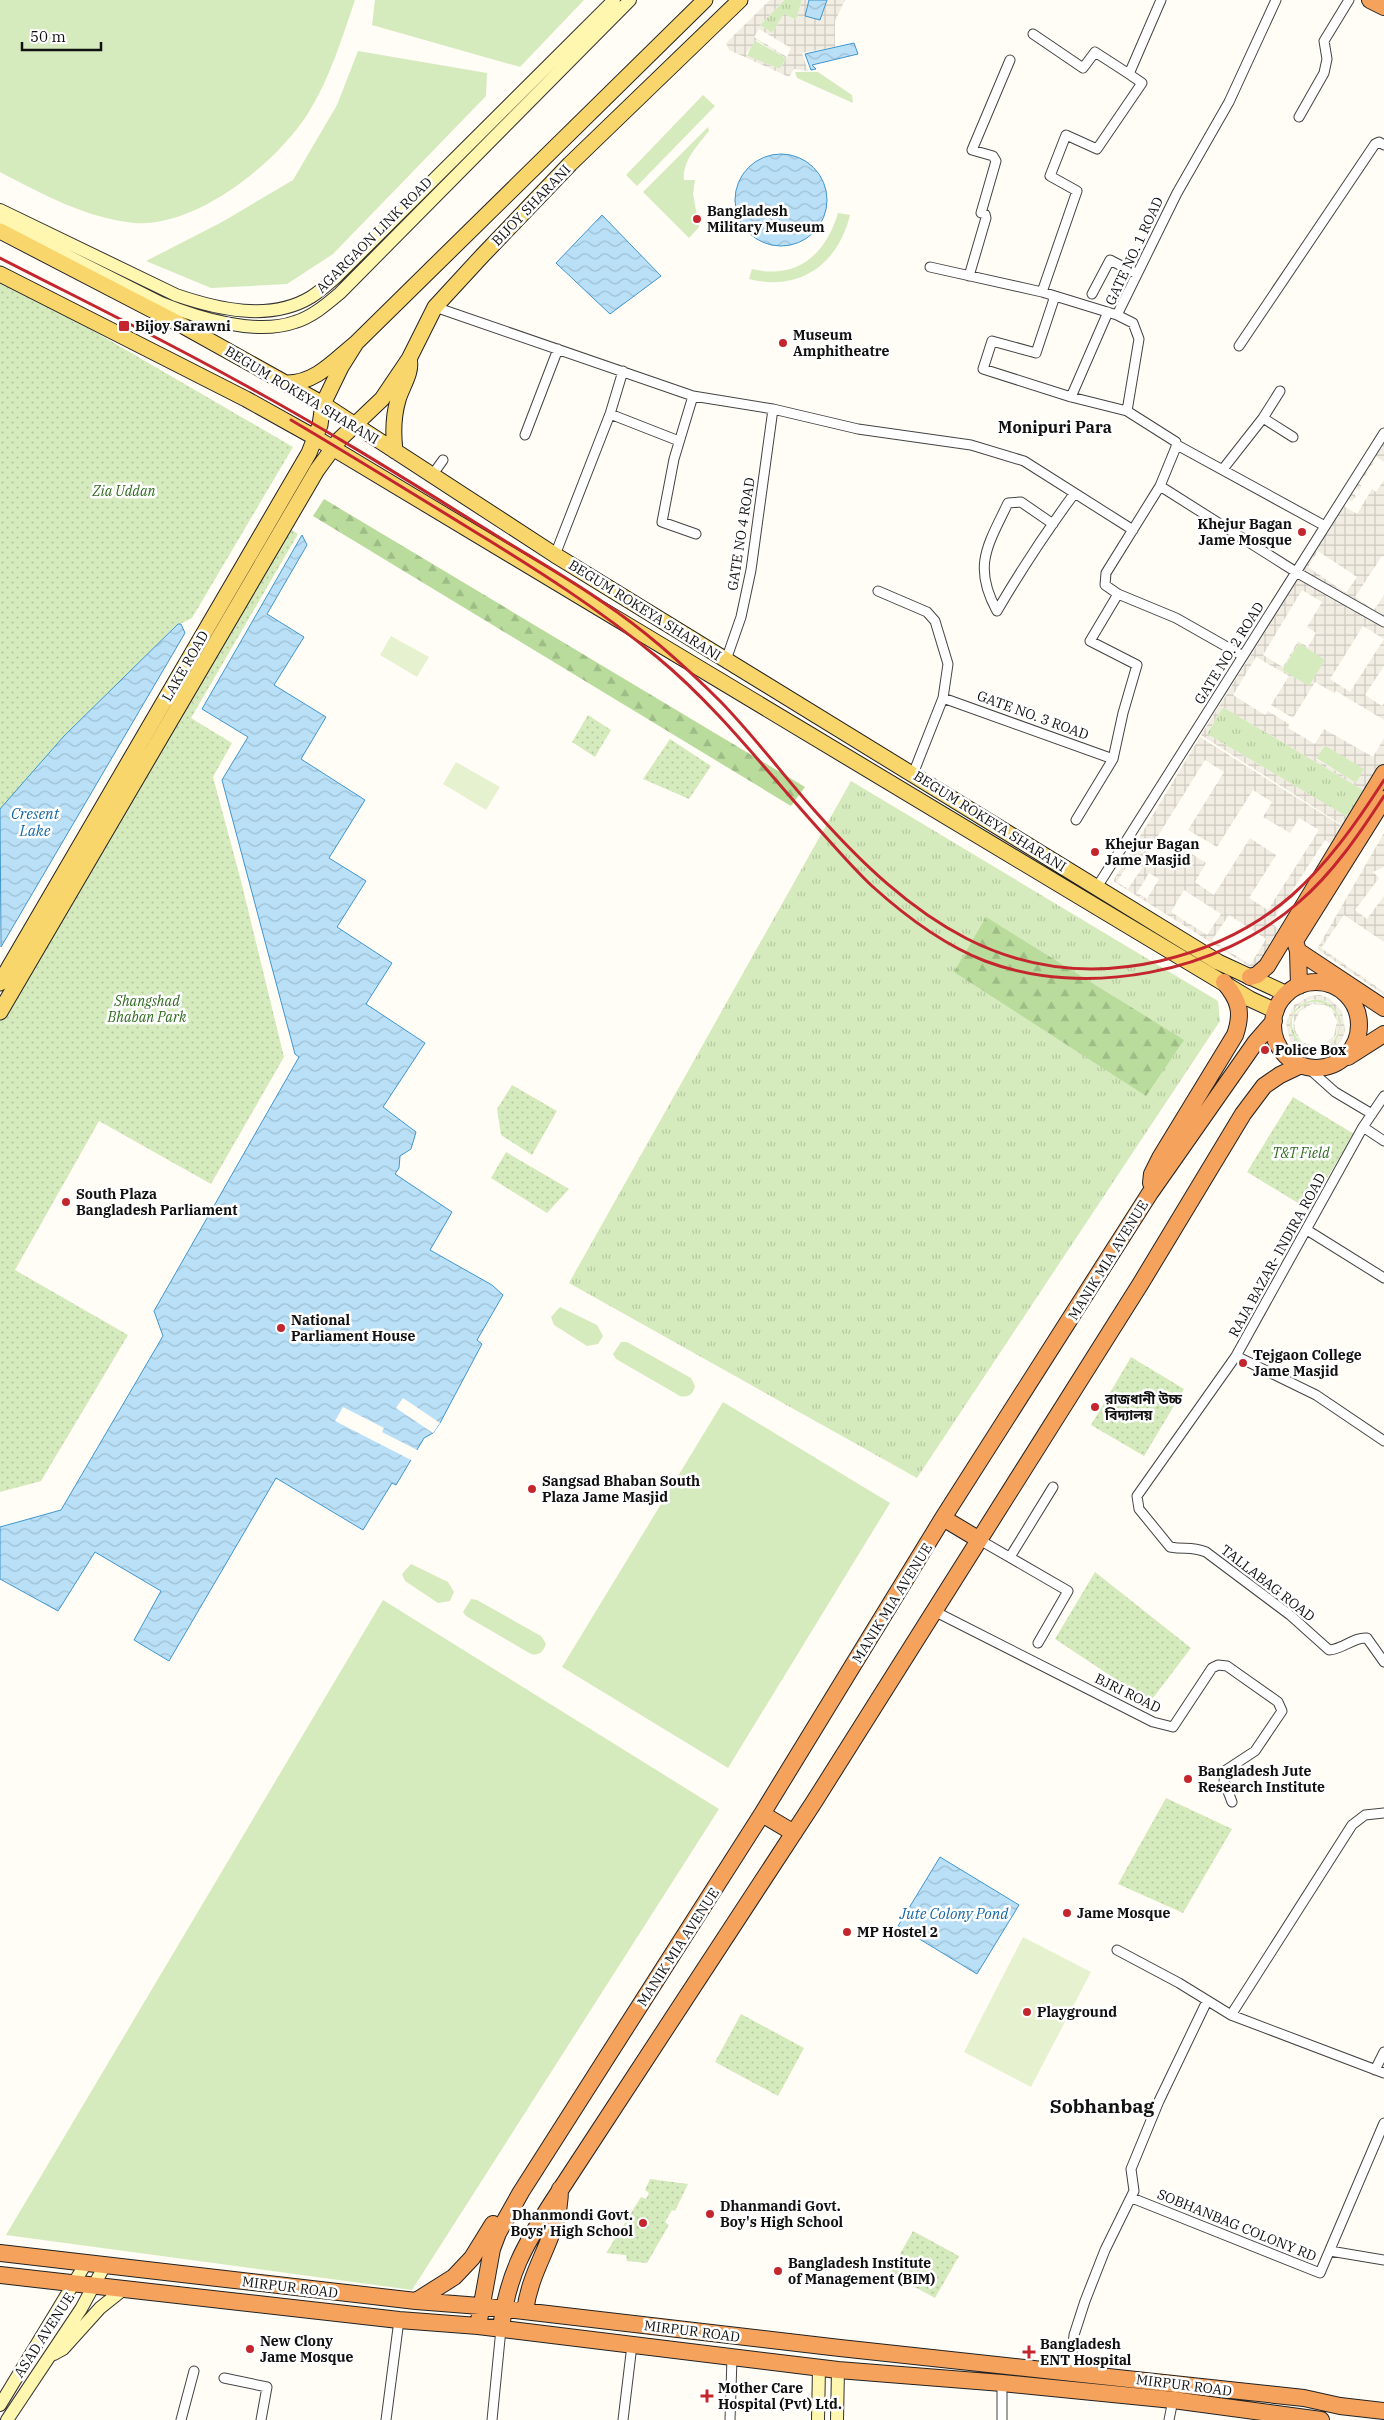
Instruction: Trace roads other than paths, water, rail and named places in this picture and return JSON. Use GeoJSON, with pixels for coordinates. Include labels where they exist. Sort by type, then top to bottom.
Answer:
{"type":"FeatureCollection","features":[{"type":"Feature","properties":{"kind":"highway"},"geometry":{"type":"LineString","coordinates":[[1370,0],[1384,7]]}},
{"type":"Feature","properties":{"kind":"highway"},"geometry":{"type":"LineString","coordinates":[[1250,977],[1257,975],[1266,966],[1384,773]]}},
{"type":"Feature","properties":{"kind":"highway"},"geometry":{"type":"LineString","coordinates":[[1384,799],[1295,941],[1298,951],[1293,990],[1275,1016],[1275,1036],[1278,1046],[1292,1061],[1304,1066],[1327,1067],[1362,1049],[1384,1034]]}},
{"type":"Feature","properties":{"kind":"highway"},"geometry":{"type":"LineString","coordinates":[[1298,951],[1384,1008]]}},
{"type":"Feature","properties":{"kind":"highway"},"geometry":{"type":"LineString","coordinates":[[1150,1193],[1152,1174],[1156,1166],[1235,1035],[1239,1024],[1238,1003],[1224,982]]}},
{"type":"Feature","properties":{"kind":"highway"},"geometry":{"type":"LineString","coordinates":[[1293,990],[1316,982],[1342,990],[1354,1003],[1359,1030],[1354,1047],[1343,1058]]}},
{"type":"Feature","properties":{"kind":"highway","name":"MANIK MIA AVENUE"},"geometry":{"type":"LineString","coordinates":[[478,2326],[480,2306],[492,2249],[498,2233],[521,2192],[762,1814],[943,1518],[1150,1193],[1275,1016]]}},
{"type":"Feature","properties":{"kind":"highway"},"geometry":{"type":"LineString","coordinates":[[501,2329],[503,2309],[517,2262],[528,2240],[560,2189],[794,1833],[1141,1283],[1254,1098],[1264,1086],[1280,1075],[1304,1066]]}},
{"type":"Feature","properties":{"kind":"highway"},"geometry":{"type":"LineString","coordinates":[[943,1518],[978,1539]]}},
{"type":"Feature","properties":{"kind":"highway"},"geometry":{"type":"LineString","coordinates":[[762,1814],[794,1833]]}},
{"type":"Feature","properties":{"kind":"highway"},"geometry":{"type":"LineString","coordinates":[[525,2311],[531,2280],[556,2225],[560,2210],[560,2189]]}},
{"type":"Feature","properties":{"kind":"highway","name":"MANIK MIA AVENUE"},"geometry":{"type":"LineString","coordinates":[[416,2301],[454,2277],[472,2258],[493,2224],[521,2192]]}},
{"type":"Feature","properties":{"kind":"highway","name":"MIRPUR ROAD"},"geometry":{"type":"LineString","coordinates":[[0,2253],[840,2348],[1070,2371],[1304,2398],[1340,2406],[1384,2411]]}},
{"type":"Feature","properties":{"kind":"highway","name":"MIRPUR ROAD"},"geometry":{"type":"LineString","coordinates":[[0,2275],[399,2320],[478,2326],[819,2368],[1002,2383],[1173,2400],[1321,2420]]}},
{"type":"Feature","properties":{"kind":"highway"},"geometry":{"type":"LineString","coordinates":[[838,2370],[840,2348]]}},
{"type":"Feature","properties":{"kind":"highway"},"geometry":{"type":"LineString","coordinates":[[1199,2404],[1201,2387]]}},
{"type":"Feature","properties":{"kind":"main road","name":"AGARGAON LINK ROAD"},"geometry":{"type":"LineString","coordinates":[[0,210],[176,295],[224,309],[277,309],[310,298],[335,278],[614,0]]}},
{"type":"Feature","properties":{"kind":"main road","name":"AGARGAON LINK ROAD"},"geometry":{"type":"LineString","coordinates":[[0,222],[161,304],[184,312],[232,324],[276,325],[303,319],[340,293],[630,0]]}},
{"type":"Feature","properties":{"kind":"main road","name":"BIJOY SHARANI"},"geometry":{"type":"LineString","coordinates":[[287,383],[309,380],[326,369],[356,344],[705,0]]}},
{"type":"Feature","properties":{"kind":"main road","name":"BIJOY SHARANI"},"geometry":{"type":"LineString","coordinates":[[395,451],[394,419],[398,399],[410,366],[409,359],[435,307],[570,164],[740,0]]}},
{"type":"Feature","properties":{"kind":"main road","name":"BEGUM ROKEYA SHARANI"},"geometry":{"type":"LineString","coordinates":[[0,231],[185,327],[323,404],[555,555],[1218,962],[1250,977],[1293,990]]}},
{"type":"Feature","properties":{"kind":"main road","name":"BEGUM ROKEYA SHARANI"},"geometry":{"type":"LineString","coordinates":[[0,274],[246,399],[316,438],[1224,982],[1275,1016]]}},
{"type":"Feature","properties":{"kind":"main road"},"geometry":{"type":"LineString","coordinates":[[276,325],[277,309]]}},
{"type":"Feature","properties":{"kind":"main road","name":"LAKE ROAD"},"geometry":{"type":"LineString","coordinates":[[0,983],[316,438],[323,404],[341,366],[356,344]]}},
{"type":"Feature","properties":{"kind":"main road"},"geometry":{"type":"LineString","coordinates":[[0,1012],[317,470],[332,448],[382,399],[409,359]]}},
{"type":"Feature","properties":{"kind":"main road","name":"ASAD AVENUE"},"geometry":{"type":"LineString","coordinates":[[0,2405],[86,2263]]}},
{"type":"Feature","properties":{"kind":"main road","name":"ASAD AVENUE"},"geometry":{"type":"LineString","coordinates":[[7,2420],[50,2356],[105,2265]]}},
{"type":"Feature","properties":{"kind":"main road"},"geometry":{"type":"LineString","coordinates":[[50,2356],[63,2349],[100,2308],[125,2288]]}},
{"type":"Feature","properties":{"kind":"main road"},"geometry":{"type":"LineString","coordinates":[[818,2420],[819,2368]]}},
{"type":"Feature","properties":{"kind":"main road"},"geometry":{"type":"LineString","coordinates":[[837,2420],[838,2370]]}},
{"type":"Feature","properties":{"kind":"street"},"geometry":{"type":"LineString","coordinates":[[1129,74],[1161,0]]}},
{"type":"Feature","properties":{"kind":"street","name":"GATE NO. 1 ROAD"},"geometry":{"type":"LineString","coordinates":[[1127,410],[1139,340],[1133,323],[1113,314],[1137,274],[1177,193],[1228,102],[1276,0]]}},
{"type":"Feature","properties":{"kind":"street"},"geometry":{"type":"LineString","coordinates":[[1299,117],[1324,73],[1327,58],[1324,41],[1349,0]]}},
{"type":"Feature","properties":{"kind":"street"},"geometry":{"type":"LineString","coordinates":[[1032,34],[1083,68],[1095,52],[1142,83],[1097,150],[1066,136],[1050,176],[1077,191],[1042,292]]}},
{"type":"Feature","properties":{"kind":"street"},"geometry":{"type":"LineString","coordinates":[[969,276],[986,218],[985,214],[981,213],[996,160],[994,156],[972,150],[1010,60]]}},
{"type":"Feature","properties":{"kind":"street"},"geometry":{"type":"LineString","coordinates":[[1239,346],[1374,144],[1379,142],[1384,145]]}},
{"type":"Feature","properties":{"kind":"street"},"geometry":{"type":"LineString","coordinates":[[1092,294],[1110,260],[1137,274]]}},
{"type":"Feature","properties":{"kind":"street"},"geometry":{"type":"LineString","coordinates":[[930,267],[1042,292],[1113,314],[1071,397]]}},
{"type":"Feature","properties":{"kind":"street"},"geometry":{"type":"LineString","coordinates":[[1055,296],[1036,353],[992,341],[983,369],[1071,397],[1127,410],[1177,445],[1325,526]]}},
{"type":"Feature","properties":{"kind":"street"},"geometry":{"type":"LineString","coordinates":[[435,307],[623,370],[693,396],[774,409],[858,429],[971,445],[1024,461],[1133,530]]}},
{"type":"Feature","properties":{"kind":"street"},"geometry":{"type":"LineString","coordinates":[[525,435],[558,349]]}},
{"type":"Feature","properties":{"kind":"street"},"geometry":{"type":"LineString","coordinates":[[555,555],[610,414],[623,370]]}},
{"type":"Feature","properties":{"kind":"street"},"geometry":{"type":"LineString","coordinates":[[1223,470],[1263,418],[1280,391]]}},
{"type":"Feature","properties":{"kind":"street"},"geometry":{"type":"LineString","coordinates":[[693,396],[679,442],[662,522],[696,534]]}},
{"type":"Feature","properties":{"kind":"street","name":"GATE NO 4 ROAD"},"geometry":{"type":"LineString","coordinates":[[726,660],[741,617],[752,570],[774,409]]}},
{"type":"Feature","properties":{"kind":"street"},"geometry":{"type":"LineString","coordinates":[[610,414],[679,442]]}},
{"type":"Feature","properties":{"kind":"street"},"geometry":{"type":"LineString","coordinates":[[1263,418],[1293,437]]}},
{"type":"Feature","properties":{"kind":"street","name":"GATE NO. 2 ROAD"},"geometry":{"type":"LineString","coordinates":[[1097,887],[1384,433]]}},
{"type":"Feature","properties":{"kind":"street"},"geometry":{"type":"LineString","coordinates":[[1177,445],[1160,486],[1104,578],[1104,585],[1118,594],[1176,618],[1243,656]]}},
{"type":"Feature","properties":{"kind":"street"},"geometry":{"type":"LineString","coordinates":[[433,474],[443,460]]}},
{"type":"Feature","properties":{"kind":"street"},"geometry":{"type":"LineString","coordinates":[[1160,486],[1296,572],[1384,622]]}},
{"type":"Feature","properties":{"kind":"street"},"geometry":{"type":"LineString","coordinates":[[1053,524],[1021,502],[1008,502],[983,564],[985,586],[997,611],[1037,545],[1053,524],[1074,494]]}},
{"type":"Feature","properties":{"kind":"street"},"geometry":{"type":"LineString","coordinates":[[878,591],[927,612],[935,621],[948,664],[943,698],[913,774]]}},
{"type":"Feature","properties":{"kind":"street"},"geometry":{"type":"LineString","coordinates":[[1076,820],[1113,759],[1123,712],[1138,665],[1090,641],[1118,594]]}},
{"type":"Feature","properties":{"kind":"street","name":"GATE NO. 3 ROAD"},"geometry":{"type":"LineString","coordinates":[[943,698],[1113,759]]}},
{"type":"Feature","properties":{"kind":"street"},"geometry":{"type":"LineString","coordinates":[[1304,1066],[1335,1092],[1372,1114]]}},
{"type":"Feature","properties":{"kind":"street","name":"RAJA BAZAR- INDIRA ROAD"},"geometry":{"type":"LineString","coordinates":[[1138,1502],[1137,1496],[1236,1356],[1363,1127],[1384,1096]]}},
{"type":"Feature","properties":{"kind":"street"},"geometry":{"type":"LineString","coordinates":[[1363,1127],[1384,1141]]}},
{"type":"Feature","properties":{"kind":"street"},"geometry":{"type":"LineString","coordinates":[[1307,1230],[1384,1278]]}},
{"type":"Feature","properties":{"kind":"street","name":"RAJA BAZAR- INDIRA ROAD"},"geometry":{"type":"LineString","coordinates":[[1236,1356],[1316,1396],[1384,1441]]}},
{"type":"Feature","properties":{"kind":"street"},"geometry":{"type":"LineString","coordinates":[[1010,1557],[1052,1487]]}},
{"type":"Feature","properties":{"kind":"street","name":"TALLABAG ROAD"},"geometry":{"type":"LineString","coordinates":[[1138,1502],[1140,1509],[1170,1547],[1182,1549],[1192,1546],[1206,1552],[1290,1615],[1329,1650],[1338,1649],[1358,1638],[1367,1638],[1375,1646],[1384,1662]]}},
{"type":"Feature","properties":{"kind":"street"},"geometry":{"type":"LineString","coordinates":[[978,1539],[1068,1591],[1038,1643]]}},
{"type":"Feature","properties":{"kind":"street","name":"BJRI ROAD"},"geometry":{"type":"LineString","coordinates":[[934,1611],[1152,1722],[1173,1727],[1195,1698],[1212,1668],[1218,1665],[1226,1666],[1278,1702],[1282,1711],[1255,1751],[1226,1770],[1224,1781],[1232,1802]]}},
{"type":"Feature","properties":{"kind":"street"},"geometry":{"type":"LineString","coordinates":[[1231,2015],[1352,1825],[1364,1815],[1384,1814]]}},
{"type":"Feature","properties":{"kind":"street"},"geometry":{"type":"LineString","coordinates":[[1117,1950],[1231,2015],[1380,2072],[1384,2052]]}},
{"type":"Feature","properties":{"kind":"street"},"geometry":{"type":"LineString","coordinates":[[1070,2371],[1074,2335],[1085,2301],[1105,2250],[1132,2198],[1134,2191],[1131,2169],[1159,2101],[1207,2001]]}},
{"type":"Feature","properties":{"kind":"street","name":"SOBHANBAG COLONY RD"},"geometry":{"type":"LineString","coordinates":[[1132,2198],[1320,2273],[1384,2123]]}},
{"type":"Feature","properties":{"kind":"street"},"geometry":{"type":"LineString","coordinates":[[1330,2251],[1384,2260]]}},
{"type":"Feature","properties":{"kind":"street"},"geometry":{"type":"LineString","coordinates":[[386,2420],[399,2320]]}},
{"type":"Feature","properties":{"kind":"street"},"geometry":{"type":"LineString","coordinates":[[492,2420],[501,2329]]}},
{"type":"Feature","properties":{"kind":"street"},"geometry":{"type":"LineString","coordinates":[[623,2420],[632,2345]]}},
{"type":"Feature","properties":{"kind":"street"},"geometry":{"type":"LineString","coordinates":[[730,2420],[732,2358]]}},
{"type":"Feature","properties":{"kind":"street"},"geometry":{"type":"LineString","coordinates":[[181,2420],[194,2371]]}},
{"type":"Feature","properties":{"kind":"street"},"geometry":{"type":"LineString","coordinates":[[224,2378],[267,2387],[261,2420]]}},
{"type":"Feature","properties":{"kind":"street"},"geometry":{"type":"LineString","coordinates":[[1002,2383],[1002,2420]]}},
{"type":"Feature","properties":{"kind":"street"},"geometry":{"type":"LineString","coordinates":[[1169,2420],[1173,2400]]}},
{"type":"Feature","properties":{"kind":"water"},"geometry":{"type":"Polygon","coordinates":[[[809,0],[827,0],[820,20],[805,16],[809,0]]]}},
{"type":"Feature","properties":{"kind":"water"},"geometry":{"type":"Polygon","coordinates":[[[854,43],[858,54],[812,65],[816,69],[811,70],[805,54],[854,43]]]}},
{"type":"Feature","properties":{"kind":"water"},"geometry":{"type":"Polygon","coordinates":[[[781,154],[799,157],[814,167],[824,182],[827,200],[824,218],[814,233],[799,243],[781,246],[763,243],[748,233],[738,218],[735,200],[738,182],[748,167],[763,157],[781,154]]]}},
{"type":"Feature","properties":{"kind":"water"},"geometry":{"type":"Polygon","coordinates":[[[602,215],[661,276],[610,314],[556,263],[602,215]]]}},
{"type":"Feature","properties":{"kind":"water"},"geometry":{"type":"Polygon","coordinates":[[[302,535],[307,545],[267,614],[304,637],[274,685],[326,717],[301,759],[365,800],[329,858],[366,881],[337,927],[392,963],[366,1004],[425,1043],[383,1107],[416,1132],[411,1149],[400,1156],[399,1168],[395,1174],[452,1212],[430,1250],[492,1285],[503,1295],[477,1340],[482,1344],[440,1423],[433,1433],[424,1438],[396,1485],[392,1483],[363,1530],[276,1478],[169,1661],[134,1640],[161,1591],[95,1552],[58,1611],[0,1579],[0,1527],[61,1510],[163,1336],[154,1311],[299,1057],[295,1054],[222,780],[248,737],[202,709],[302,535]]]}},
{"type":"Feature","properties":{"kind":"water","name":"Cresent Lake"},"geometry":{"type":"Polygon","coordinates":[[[178,624],[181,624],[185,633],[1,947],[0,809],[64,736],[178,624]]]}},
{"type":"Feature","properties":{"kind":"water","name":"Jute Colony Pond"},"geometry":{"type":"Polygon","coordinates":[[[940,1857],[1019,1905],[977,1974],[898,1926],[940,1857]]]}},
{"type":"Feature","properties":{"kind":"railway"},"geometry":{"type":"LineString","coordinates":[[0,258],[121,319],[304,418],[604,603],[665,650],[721,702],[815,811],[887,884],[926,914],[966,939],[1010,956],[1056,967],[1106,969],[1160,961],[1199,950],[1234,935],[1265,917],[1317,871],[1340,843],[1384,780]]}},
{"type":"Feature","properties":{"kind":"railway"},"geometry":{"type":"LineString","coordinates":[[291,420],[520,560],[567,590],[635,639],[702,698],[872,886],[897,908],[940,938],[985,961],[1024,972],[1065,978],[1107,978],[1150,972],[1191,962],[1230,947],[1267,926],[1311,891],[1345,852],[1384,796]]}},
{"type":"Feature","properties":{"kind":"place","name":"Bangladesh Military Museum"},"geometry":{"type":"Point","coordinates":[697,219]}},
{"type":"Feature","properties":{"kind":"place","name":"Bijoy Sarawni"},"geometry":{"type":"Point","coordinates":[124,326]}},
{"type":"Feature","properties":{"kind":"place","name":"Museum Amphitheatre"},"geometry":{"type":"Point","coordinates":[783,343]}},
{"type":"Feature","properties":{"kind":"place","name":"Khejur Bagan Jame Mosque"},"geometry":{"type":"Point","coordinates":[1302,532]}},
{"type":"Feature","properties":{"kind":"place","name":"Khejur Bagan Jame Masjid"},"geometry":{"type":"Point","coordinates":[1095,852]}},
{"type":"Feature","properties":{"kind":"place","name":"Police Box"},"geometry":{"type":"Point","coordinates":[1265,1050]}},
{"type":"Feature","properties":{"kind":"place","name":"South Plaza Bangladesh Parliament"},"geometry":{"type":"Point","coordinates":[66,1202]}},
{"type":"Feature","properties":{"kind":"place","name":"National Parliament House"},"geometry":{"type":"Point","coordinates":[281,1328]}},
{"type":"Feature","properties":{"kind":"place","name":"Tejgaon College Jame Masjid"},"geometry":{"type":"Point","coordinates":[1243,1363]}},
{"type":"Feature","properties":{"kind":"place","name":"রাজধানী উচ্চ বিদ্যালয়"},"geometry":{"type":"Point","coordinates":[1095,1407]}},
{"type":"Feature","properties":{"kind":"place","name":"Sangsad Bhaban South Plaza Jame Masjid"},"geometry":{"type":"Point","coordinates":[532,1489]}},
{"type":"Feature","properties":{"kind":"place","name":"Bangladesh Jute Research Institute"},"geometry":{"type":"Point","coordinates":[1188,1779]}},
{"type":"Feature","properties":{"kind":"place","name":"Jame Mosque"},"geometry":{"type":"Point","coordinates":[1067,1913]}},
{"type":"Feature","properties":{"kind":"place","name":"MP Hostel 2"},"geometry":{"type":"Point","coordinates":[847,1932]}},
{"type":"Feature","properties":{"kind":"place","name":"Playground"},"geometry":{"type":"Point","coordinates":[1027,2012]}},
{"type":"Feature","properties":{"kind":"place","name":"Dhanmandi Govt. Boy's High School"},"geometry":{"type":"Point","coordinates":[710,2214]}},
{"type":"Feature","properties":{"kind":"place","name":"Dhanmondi Govt. Boys' High School"},"geometry":{"type":"Point","coordinates":[643,2223]}},
{"type":"Feature","properties":{"kind":"place","name":"Bangladesh Institute of Management (BIM)"},"geometry":{"type":"Point","coordinates":[778,2271]}},
{"type":"Feature","properties":{"kind":"place","name":"New Clony Jame Mosque"},"geometry":{"type":"Point","coordinates":[250,2349]}},
{"type":"Feature","properties":{"kind":"place","name":"Bangladesh ENT Hospital"},"geometry":{"type":"Point","coordinates":[1029,2352]}},
{"type":"Feature","properties":{"kind":"place","name":"Mother Care Hospital (Pvt) Ltd."},"geometry":{"type":"Point","coordinates":[707,2396]}},
{"type":"Feature","properties":{"kind":"district","name":"Monipuri Para"},"geometry":{"type":"Point","coordinates":[1055,427]}},
{"type":"Feature","properties":{"kind":"district","name":"Sobhanbag"},"geometry":{"type":"Point","coordinates":[1102,2106]}},
{"type":"Feature","properties":{"kind":"park label","name":"Zia Uddan"},"geometry":{"type":"Point","coordinates":[124,491]}},
{"type":"Feature","properties":{"kind":"park label","name":"Shangshad Bhaban Park"},"geometry":{"type":"Point","coordinates":[147,1010]}},
{"type":"Feature","properties":{"kind":"park label","name":"T&T Field"},"geometry":{"type":"Point","coordinates":[1301,1153]}}]}
